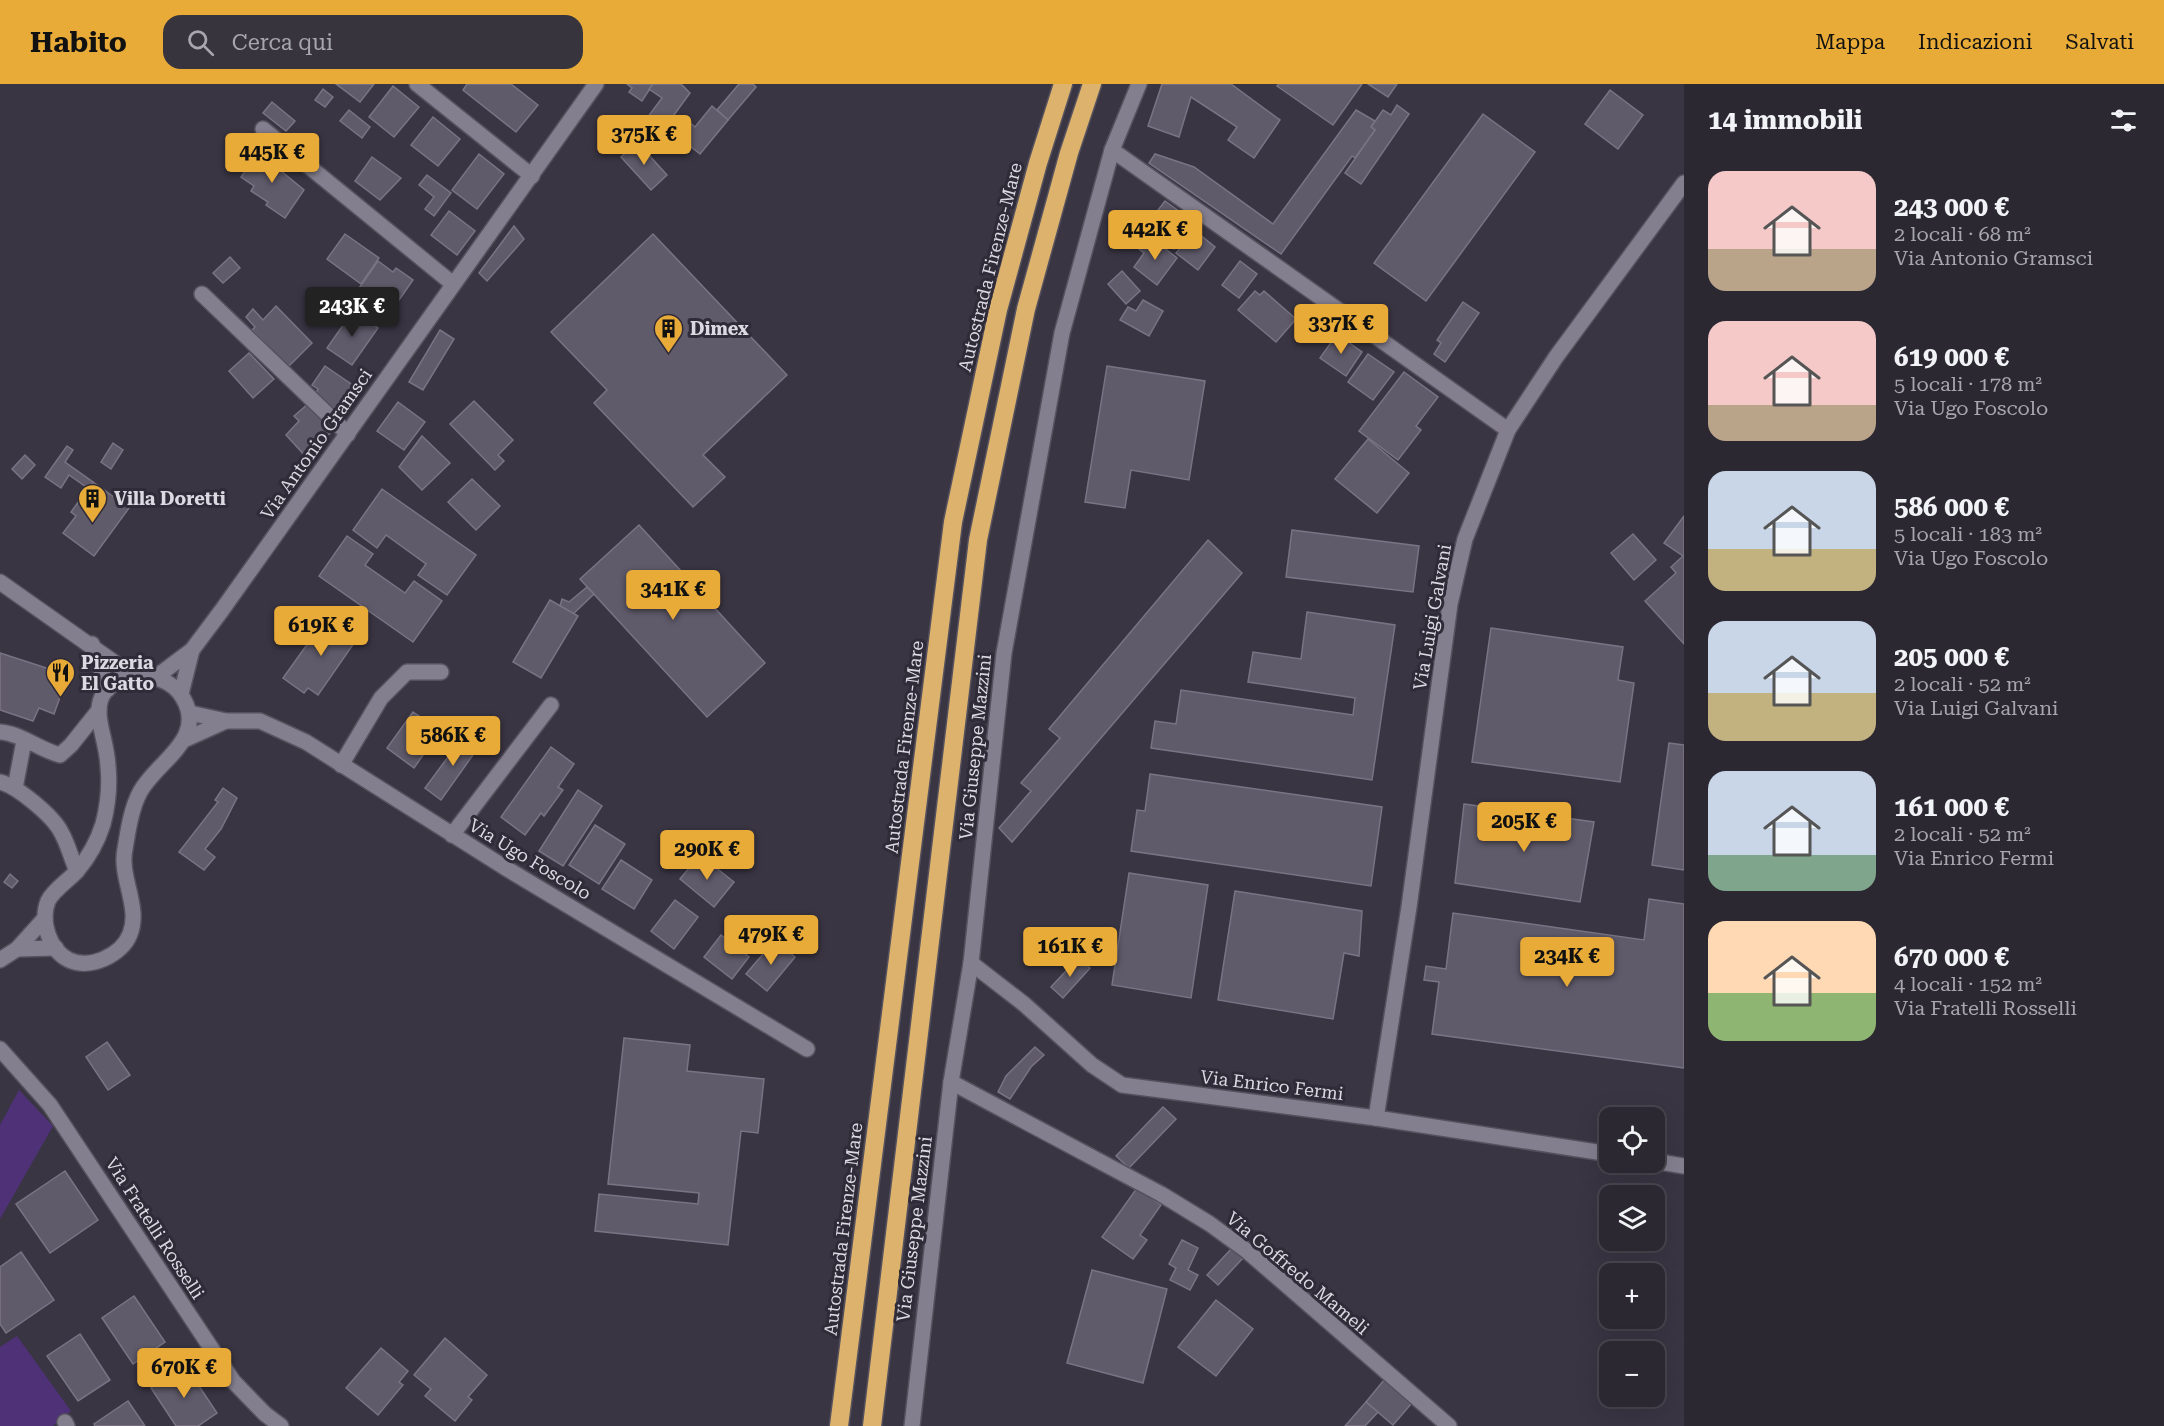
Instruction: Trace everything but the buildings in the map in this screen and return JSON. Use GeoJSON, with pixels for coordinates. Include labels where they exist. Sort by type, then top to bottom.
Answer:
{"type":"FeatureCollection","features":[{"type":"Feature","properties":{"kind":"highway","name":"Autostrada Firenze-Mare"},"geometry":{"type":"LineString","coordinates":[[839,1426],[953,522],[998,310],[1038,163],[1063,84]]}},
{"type":"Feature","properties":{"kind":"highway"},"geometry":{"type":"LineString","coordinates":[[872,1426],[978,540],[1026,309],[1069,153],[1092,84]]}},
{"type":"Feature","properties":{"kind":"street"},"geometry":{"type":"LineString","coordinates":[[417,84],[532,176]]}},
{"type":"Feature","properties":{"kind":"street","name":"Via Antonio Gramsci"},"geometry":{"type":"LineString","coordinates":[[156,677],[192,650],[596,84]]}},
{"type":"Feature","properties":{"kind":"street","name":"Via Giuseppe Mazzini"},"geometry":{"type":"LineString","coordinates":[[912,1426],[951,1082],[971,963],[1004,653],[1062,333],[1112,150],[1139,84]]}},
{"type":"Feature","properties":{"kind":"street"},"geometry":{"type":"LineString","coordinates":[[263,129],[453,284]]}},
{"type":"Feature","properties":{"kind":"street"},"geometry":{"type":"LineString","coordinates":[[1112,150],[1508,430]]}},
{"type":"Feature","properties":{"kind":"street","name":"Via Luigi Galvani"},"geometry":{"type":"LineString","coordinates":[[1377,1118],[1409,907],[1450,604],[1465,539],[1508,430],[1556,357],[1684,183]]}},
{"type":"Feature","properties":{"kind":"street"},"geometry":{"type":"LineString","coordinates":[[202,294],[348,434]]}},
{"type":"Feature","properties":{"kind":"street"},"geometry":{"type":"LineString","coordinates":[[0,582],[92,644],[132,675]]}},
{"type":"Feature","properties":{"kind":"street"},"geometry":{"type":"LineString","coordinates":[[92,644],[108,689]]}},
{"type":"Feature","properties":{"kind":"street","name":"Via Antonio Gramsci"},"geometry":{"type":"LineString","coordinates":[[181,694],[192,650]]}},
{"type":"Feature","properties":{"kind":"street"},"geometry":{"type":"LineString","coordinates":[[341,765],[381,698],[407,672],[441,672]]}},
{"type":"Feature","properties":{"kind":"street"},"geometry":{"type":"LineString","coordinates":[[0,732],[8,733],[44,751],[60,755],[71,746],[99,710],[108,689],[118,680],[132,675],[156,677],[168,682],[181,694],[190,713],[191,727],[184,740],[150,778],[133,810],[124,853],[126,879],[133,909],[130,935],[115,954],[87,963],[69,960],[56,948],[47,935],[45,918],[49,900],[77,871],[99,836],[108,806],[108,765],[99,728],[99,710]]}},
{"type":"Feature","properties":{"kind":"street"},"geometry":{"type":"LineString","coordinates":[[452,835],[551,705]]}},
{"type":"Feature","properties":{"kind":"street","name":"Via Ugo Foscolo"},"geometry":{"type":"LineString","coordinates":[[190,713],[226,721],[260,722],[306,742],[452,835],[807,1049]]}},
{"type":"Feature","properties":{"kind":"street","name":"Via Ugo Foscolo"},"geometry":{"type":"LineString","coordinates":[[184,740],[226,721]]}},
{"type":"Feature","properties":{"kind":"street"},"geometry":{"type":"LineString","coordinates":[[15,788],[24,741]]}},
{"type":"Feature","properties":{"kind":"street"},"geometry":{"type":"LineString","coordinates":[[0,782],[15,788],[37,806],[60,830],[77,871]]}},
{"type":"Feature","properties":{"kind":"street"},"geometry":{"type":"LineString","coordinates":[[0,960],[17,949],[45,918]]}},
{"type":"Feature","properties":{"kind":"street"},"geometry":{"type":"LineString","coordinates":[[17,949],[56,948]]}},
{"type":"Feature","properties":{"kind":"street","name":"Via Enrico Fermi"},"geometry":{"type":"LineString","coordinates":[[971,963],[1024,1004],[1092,1065],[1122,1085],[1377,1118],[1599,1152]]}},
{"type":"Feature","properties":{"kind":"street","name":"Via Fratelli Rosselli"},"geometry":{"type":"LineString","coordinates":[[0,1049],[50,1105],[232,1381],[265,1414],[281,1426]]}},
{"type":"Feature","properties":{"kind":"street","name":"Via Goffredo Mameli"},"geometry":{"type":"LineString","coordinates":[[951,1082],[1161,1194],[1210,1224],[1247,1251],[1449,1426]]}},
{"type":"Feature","properties":{"kind":"street"},"geometry":{"type":"LineString","coordinates":[[1665,1163],[1684,1166]]}},
{"type":"Feature","properties":{"kind":"shaded area"},"geometry":{"type":"Polygon","coordinates":[[[19,1090],[53,1126],[0,1219],[0,1125],[19,1090]]]}},
{"type":"Feature","properties":{"kind":"shaded area"},"geometry":{"type":"Polygon","coordinates":[[[17,1336],[71,1411],[53,1426],[0,1426],[0,1347],[17,1336]]]}},
{"type":"Feature","properties":{"kind":"place","name":"Dimex"},"geometry":{"type":"Point","coordinates":[669,354]}},
{"type":"Feature","properties":{"kind":"place","name":"Villa Doretti"},"geometry":{"type":"Point","coordinates":[93,524]}},
{"type":"Feature","properties":{"kind":"place","name":"Pizzeria El Gatto"},"geometry":{"type":"Point","coordinates":[60,698]}}]}
